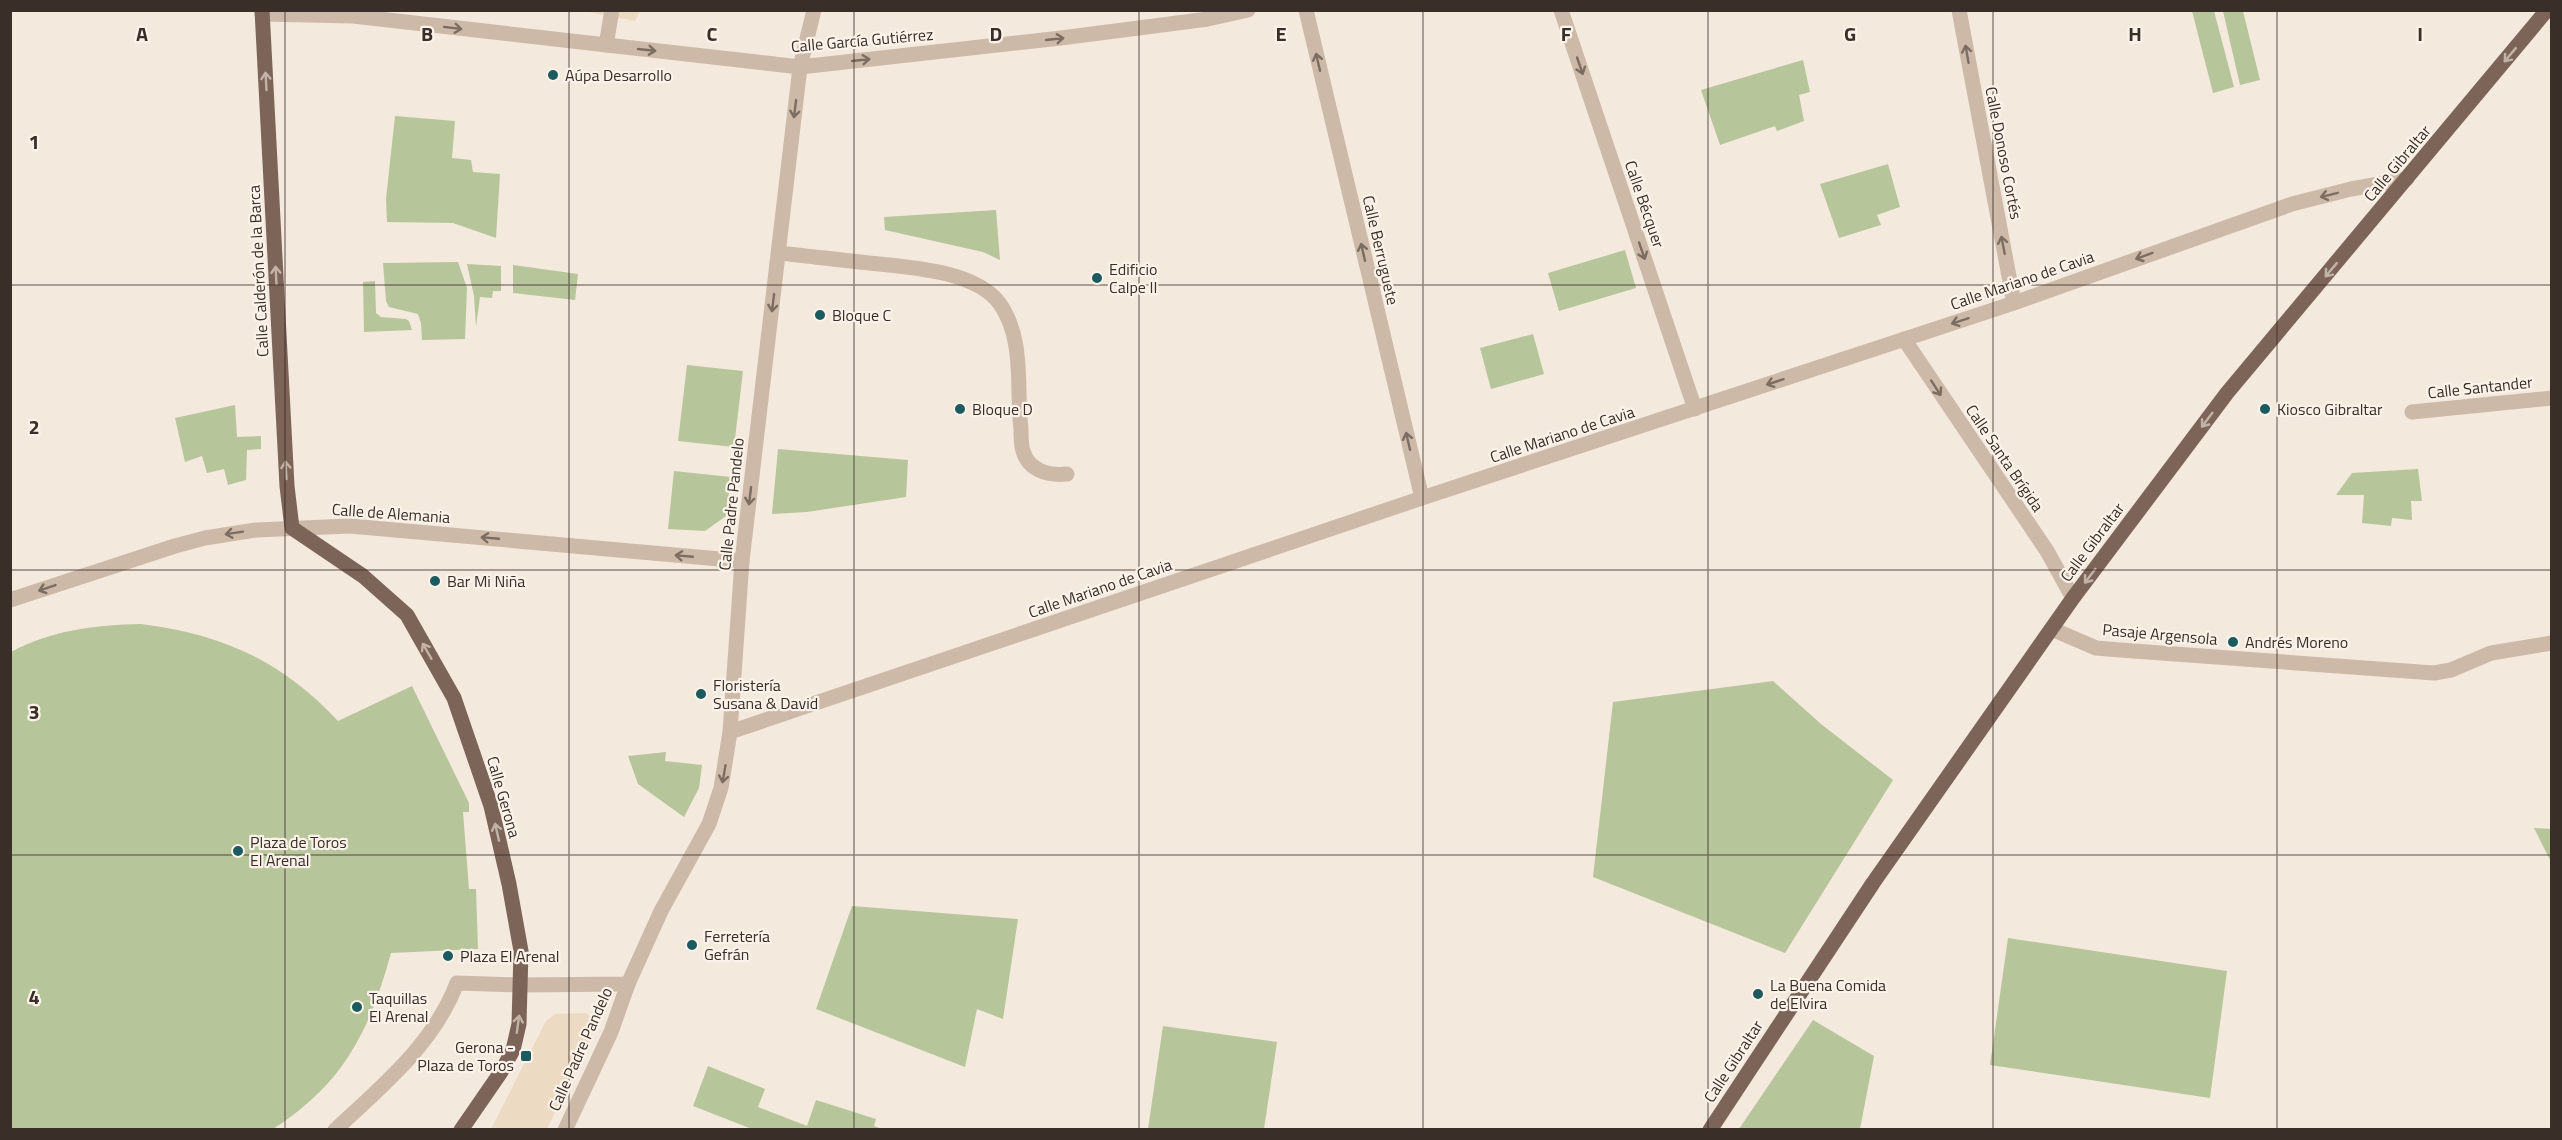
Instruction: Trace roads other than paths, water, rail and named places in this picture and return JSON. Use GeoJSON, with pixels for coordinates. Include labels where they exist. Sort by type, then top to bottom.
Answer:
{"type":"FeatureCollection","features":[{"type":"Feature","properties":{"kind":"main road","name":"Calle Gibraltar"},"geometry":{"type":"LineString","coordinates":[[1710,1130],[1873,883],[2073,598],[2227,393],[2547,10]]}},
{"type":"Feature","properties":{"kind":"main road","name":"Calle Calderón de la Barca"},"geometry":{"type":"LineString","coordinates":[[262,12],[287,486],[292,528]]}},
{"type":"Feature","properties":{"kind":"main road","name":"Calle Gerona"},"geometry":{"type":"LineString","coordinates":[[292,528],[363,576],[406,615],[454,698],[496,828],[517,925],[521,985],[519,1024],[513,1050],[501,1072],[461,1130]]}},
{"type":"Feature","properties":{"kind":"street"},"geometry":{"type":"LineString","coordinates":[[606,45],[612,10]]}},
{"type":"Feature","properties":{"kind":"street","name":"Calle Padre Pandelo"},"geometry":{"type":"LineString","coordinates":[[565,1130],[611,1032],[628,984],[656,921],[716,808],[730,732],[742,561],[800,67],[814,10]]}},
{"type":"Feature","properties":{"kind":"street","name":"Calle García Gutiérrez"},"geometry":{"type":"LineString","coordinates":[[262,12],[356,13],[800,67],[1248,10]]}},
{"type":"Feature","properties":{"kind":"street","name":"Calle Berruguete"},"geometry":{"type":"LineString","coordinates":[[1306,10],[1422,498]]}},
{"type":"Feature","properties":{"kind":"street","name":"Calle Bécquer"},"geometry":{"type":"LineString","coordinates":[[1561,10],[1695,409]]}},
{"type":"Feature","properties":{"kind":"street","name":"Calle Donoso Cortés"},"geometry":{"type":"LineString","coordinates":[[1959,10],[2014,303]]}},
{"type":"Feature","properties":{"kind":"street","name":"Calle Mariano de Cavia"},"geometry":{"type":"LineString","coordinates":[[730,732],[1422,498],[2014,303],[2292,204],[2350,189],[2407,179]]}},
{"type":"Feature","properties":{"kind":"street"},"geometry":{"type":"LineString","coordinates":[[779,253],[947,273],[974,284],[999,303],[1010,324],[1017,356],[1023,452],[1035,468],[1045,474],[1067,474]]}},
{"type":"Feature","properties":{"kind":"street","name":"Calle Santa Brígida"},"geometry":{"type":"LineString","coordinates":[[1904,339],[2047,551],[2073,598]]}},
{"type":"Feature","properties":{"kind":"street","name":"Calle Santander"},"geometry":{"type":"LineString","coordinates":[[2412,412],[2552,398]]}},
{"type":"Feature","properties":{"kind":"street","name":"Calle de Alemania"},"geometry":{"type":"LineString","coordinates":[[10,600],[125,561],[205,538],[256,530],[292,528],[350,526],[742,561]]}},
{"type":"Feature","properties":{"kind":"street","name":"Pasaje Argensola"},"geometry":{"type":"LineString","coordinates":[[2052,629],[2096,648],[2434,673],[2451,670],[2491,653],[2552,643]]}},
{"type":"Feature","properties":{"kind":"street"},"geometry":{"type":"LineString","coordinates":[[335,1130],[398,1070],[433,1029],[448,1005],[457,983],[521,985]]}},
{"type":"Feature","properties":{"kind":"street","name":"Calle Padre Pandelo"},"geometry":{"type":"LineString","coordinates":[[521,985],[628,984]]}},
{"type":"Feature","properties":{"kind":"place","name":"Aúpa Desarrollo"},"geometry":{"type":"Point","coordinates":[553,75]}},
{"type":"Feature","properties":{"kind":"place","name":"Edificio Calpe II"},"geometry":{"type":"Point","coordinates":[1097,278]}},
{"type":"Feature","properties":{"kind":"place","name":"Bloque C"},"geometry":{"type":"Point","coordinates":[820,315]}},
{"type":"Feature","properties":{"kind":"place","name":"Bloque D"},"geometry":{"type":"Point","coordinates":[960,409]}},
{"type":"Feature","properties":{"kind":"place","name":"Kiosco Gibraltar"},"geometry":{"type":"Point","coordinates":[2265,409]}},
{"type":"Feature","properties":{"kind":"place","name":"Bar Mi Niña"},"geometry":{"type":"Point","coordinates":[435,581]}},
{"type":"Feature","properties":{"kind":"place","name":"Andrés Moreno"},"geometry":{"type":"Point","coordinates":[2233,642]}},
{"type":"Feature","properties":{"kind":"place","name":"Floristería Susana & David"},"geometry":{"type":"Point","coordinates":[701,694]}},
{"type":"Feature","properties":{"kind":"place","name":"Plaza de Toros El Arenal"},"geometry":{"type":"Point","coordinates":[238,851]}},
{"type":"Feature","properties":{"kind":"place","name":"Ferretería Gefrán"},"geometry":{"type":"Point","coordinates":[692,945]}},
{"type":"Feature","properties":{"kind":"place","name":"Plaza El Arenal"},"geometry":{"type":"Point","coordinates":[448,956]}},
{"type":"Feature","properties":{"kind":"place","name":"La Buena Comida de Elvira"},"geometry":{"type":"Point","coordinates":[1758,994]}},
{"type":"Feature","properties":{"kind":"place","name":"Taquillas El Arenal"},"geometry":{"type":"Point","coordinates":[357,1007]}},
{"type":"Feature","properties":{"kind":"place","name":"Gerona - Plaza de Toros"},"geometry":{"type":"Point","coordinates":[526,1056]}}]}
